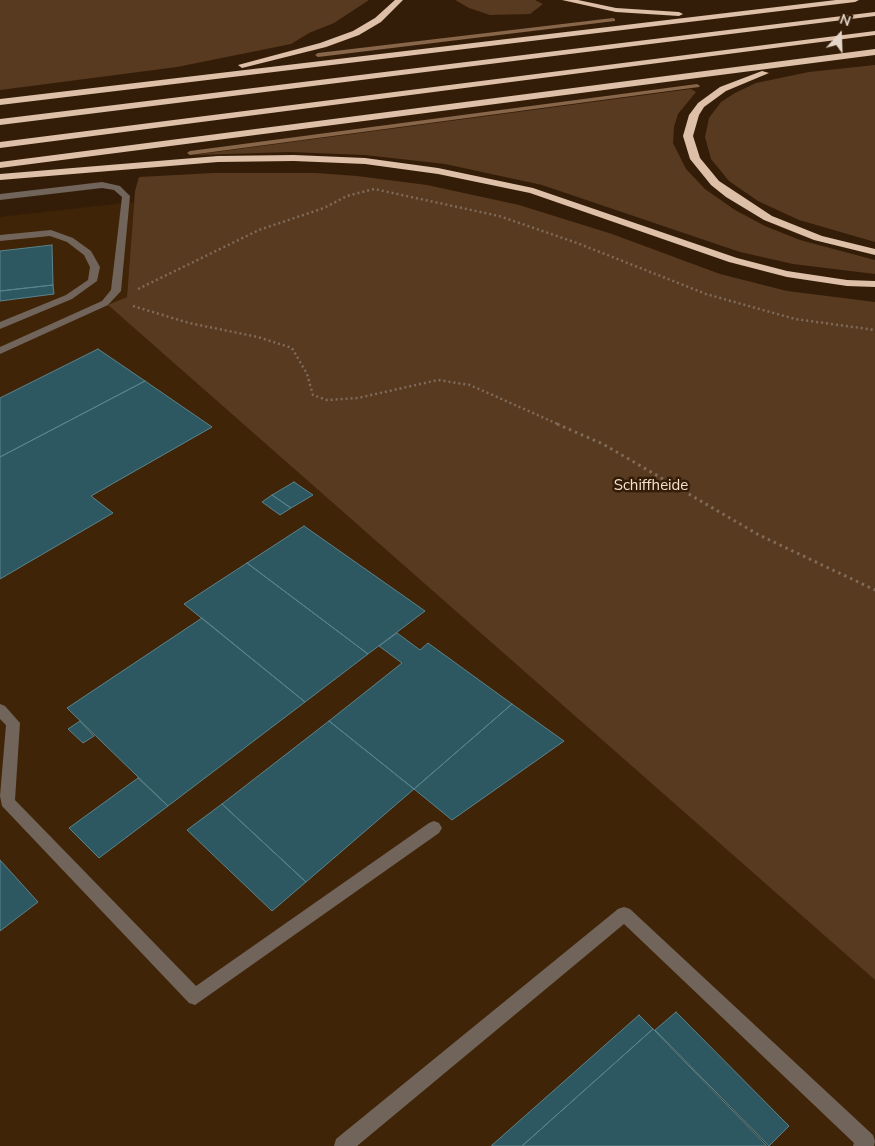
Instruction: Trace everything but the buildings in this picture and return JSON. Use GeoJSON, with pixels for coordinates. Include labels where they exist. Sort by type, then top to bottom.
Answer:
{"type":"FeatureCollection","features":[{"type":"Feature","properties":{"kind":"highway"},"geometry":{"type":"LineString","coordinates":[[67,94],[249,64],[323,45],[356,33],[378,20],[399,0]]}},
{"type":"Feature","properties":{"kind":"highway"},"geometry":{"type":"LineString","coordinates":[[566,0],[638,12],[688,14],[783,9]]}},
{"type":"Feature","properties":{"kind":"highway"},"geometry":{"type":"LineString","coordinates":[[0,102],[855,0]]}},
{"type":"Feature","properties":{"kind":"highway"},"geometry":{"type":"LineString","coordinates":[[0,122],[875,14]]}},
{"type":"Feature","properties":{"kind":"highway"},"geometry":{"type":"LineString","coordinates":[[0,145],[875,33]]}},
{"type":"Feature","properties":{"kind":"highway"},"geometry":{"type":"LineString","coordinates":[[0,165],[875,52]]}},
{"type":"Feature","properties":{"kind":"highway"},"geometry":{"type":"LineString","coordinates":[[875,52],[774,71],[737,82],[717,92],[701,105],[694,115],[688,136],[690,147],[703,171],[722,189],[748,207],[784,225],[818,238],[875,252]]}},
{"type":"Feature","properties":{"kind":"highway"},"geometry":{"type":"LineString","coordinates":[[0,177],[218,159],[364,161],[438,171],[533,191],[733,260],[787,274],[847,283],[875,284]]}},
{"type":"Feature","properties":{"kind":"lane"},"geometry":{"type":"LineString","coordinates":[[0,197],[102,185],[117,188],[126,196],[116,290],[105,303],[0,351]]}},
{"type":"Feature","properties":{"kind":"lane"},"geometry":{"type":"LineString","coordinates":[[0,238],[51,233],[70,240],[88,253],[95,267],[92,281],[69,297],[0,326]]}},
{"type":"Feature","properties":{"kind":"lane"},"geometry":{"type":"LineString","coordinates":[[0,710],[13,723],[7,802],[195,997],[434,828]]}},
{"type":"Feature","properties":{"kind":"lane"},"geometry":{"type":"LineString","coordinates":[[343,1146],[624,914],[866,1142],[862,1146]]}},
{"type":"Feature","properties":{"kind":"path"},"geometry":{"type":"LineString","coordinates":[[116,290],[139,289],[260,230],[324,208],[346,196],[374,189],[499,216],[577,243],[706,294],[795,319],[875,330]]}},
{"type":"Feature","properties":{"kind":"path"},"geometry":{"type":"LineString","coordinates":[[105,303],[131,305],[189,323],[258,337],[292,348],[307,374],[313,395],[327,400],[358,398],[438,380],[470,385],[603,444],[760,535],[875,590]]}},
{"type":"Feature","properties":{"kind":"shaded area"},"geometry":{"type":"Polygon","coordinates":[[[134,202],[127,297],[109,306],[875,980],[875,1146],[0,1146],[0,217],[134,202]]]}},
{"type":"Feature","properties":{"kind":"green space"},"geometry":{"type":"Polygon","coordinates":[[[0,0],[369,0],[334,23],[309,33],[291,44],[177,67],[0,90],[0,0]]]}},
{"type":"Feature","properties":{"kind":"green space"},"geometry":{"type":"Polygon","coordinates":[[[455,0],[535,0],[543,4],[530,14],[490,15],[469,8],[455,0]]]}},
{"type":"Feature","properties":{"kind":"green space"},"geometry":{"type":"Polygon","coordinates":[[[875,65],[875,242],[799,220],[758,201],[729,181],[711,159],[705,137],[709,118],[721,102],[735,93],[756,83],[809,72],[875,65]]]}},
{"type":"Feature","properties":{"kind":"green space"},"geometry":{"type":"Polygon","coordinates":[[[691,89],[696,92],[678,114],[674,127],[673,143],[686,169],[705,189],[735,210],[765,226],[800,240],[875,260],[875,274],[793,264],[740,252],[542,185],[445,164],[365,155],[290,152],[194,155],[691,89]]]}},
{"type":"Feature","properties":{"kind":"green space","name":"Schiffheide"},"geometry":{"type":"Polygon","coordinates":[[[213,173],[316,173],[427,185],[519,205],[612,234],[720,274],[787,291],[875,302],[875,980],[108,305],[127,297],[135,191],[139,177],[213,173]]]}},
{"type":"Feature","properties":{"kind":"waterway"},"geometry":{"type":"LineString","coordinates":[[318,55],[613,20]]}},
{"type":"Feature","properties":{"kind":"waterway"},"geometry":{"type":"LineString","coordinates":[[190,153],[697,86]]}}]}
